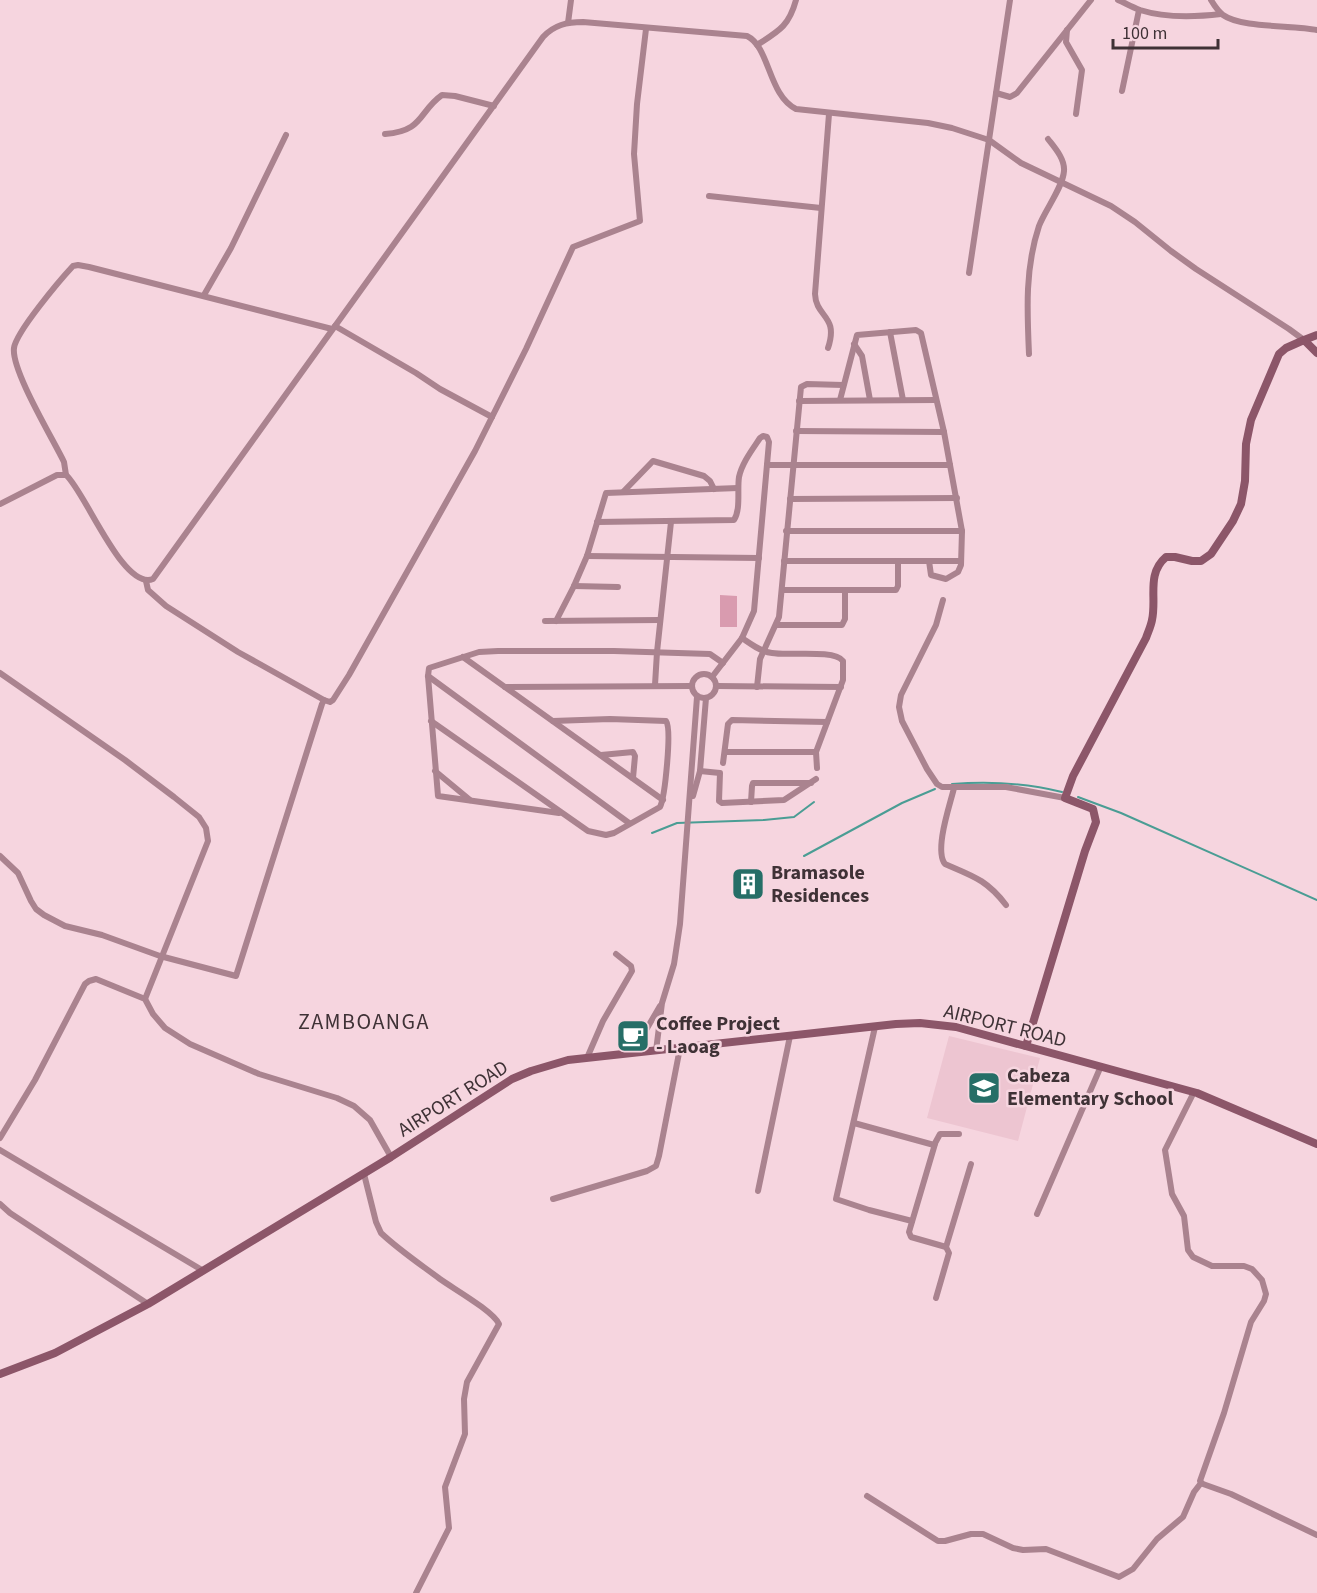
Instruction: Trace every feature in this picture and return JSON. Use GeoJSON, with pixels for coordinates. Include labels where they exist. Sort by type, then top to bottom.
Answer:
{"type":"FeatureCollection","features":[{"type":"Feature","properties":{"kind":"main road"},"geometry":{"type":"LineString","coordinates":[[1026,1046],[1085,851],[1096,822],[1093,809],[1065,798],[1073,776],[1146,638],[1152,621],[1152,588],[1158,567],[1161,561],[1171,556],[1201,561],[1210,554],[1233,521],[1241,504],[1245,481],[1246,444],[1251,420],[1278,354],[1286,348],[1317,335]]}},
{"type":"Feature","properties":{"kind":"main road"},"geometry":{"type":"LineString","coordinates":[[1304,340],[1317,353]]}},
{"type":"Feature","properties":{"kind":"main road","name":"AIRPORT ROAD"},"geometry":{"type":"LineString","coordinates":[[0,1374],[55,1353],[148,1304],[391,1158],[512,1079],[550,1065],[587,1058],[920,1023],[956,1027],[1194,1092],[1317,1144]]}},
{"type":"Feature","properties":{"kind":"street"},"geometry":{"type":"LineString","coordinates":[[568,23],[573,0]]}},
{"type":"Feature","properties":{"kind":"street"},"geometry":{"type":"LineString","coordinates":[[757,45],[786,25],[796,0]]}},
{"type":"Feature","properties":{"kind":"street"},"geometry":{"type":"LineString","coordinates":[[969,273],[1010,0]]}},
{"type":"Feature","properties":{"kind":"street"},"geometry":{"type":"LineString","coordinates":[[996,93],[1014,96],[1034,74],[1091,0]]}},
{"type":"Feature","properties":{"kind":"street"},"geometry":{"type":"LineString","coordinates":[[1118,0],[1139,10],[1173,16],[1221,14],[1244,23],[1317,30]]}},
{"type":"Feature","properties":{"kind":"street"},"geometry":{"type":"LineString","coordinates":[[1211,0],[1221,14]]}},
{"type":"Feature","properties":{"kind":"street"},"geometry":{"type":"LineString","coordinates":[[1122,91],[1139,10]]}},
{"type":"Feature","properties":{"kind":"street"},"geometry":{"type":"LineString","coordinates":[[146,581],[155,578],[548,32],[556,26],[568,23],[583,22],[747,36],[757,45],[776,86],[791,107],[802,111],[928,123],[989,140],[1021,162],[1089,194],[1135,222],[1179,257],[1304,340]]}},
{"type":"Feature","properties":{"kind":"street"},"geometry":{"type":"LineString","coordinates":[[492,417],[334,328],[78,265],[73,266],[54,289],[15,342],[16,368],[64,462],[66,475],[114,550],[136,576],[146,581],[151,594],[166,606],[264,667],[330,702],[349,675],[475,451],[512,379],[573,247],[640,221],[634,153],[646,28]]}},
{"type":"Feature","properties":{"kind":"street"},"geometry":{"type":"LineString","coordinates":[[1067,29],[1066,42],[1082,70],[1076,114]]}},
{"type":"Feature","properties":{"kind":"street"},"geometry":{"type":"LineString","coordinates":[[385,134],[400,133],[409,128],[442,95],[494,106]]}},
{"type":"Feature","properties":{"kind":"street"},"geometry":{"type":"LineString","coordinates":[[828,348],[832,331],[827,318],[815,300],[829,114]]}},
{"type":"Feature","properties":{"kind":"street"},"geometry":{"type":"LineString","coordinates":[[204,295],[231,248],[286,135]]}},
{"type":"Feature","properties":{"kind":"street"},"geometry":{"type":"LineString","coordinates":[[1029,354],[1027,313],[1029,265],[1039,227],[1064,171],[1062,160],[1048,139]]}},
{"type":"Feature","properties":{"kind":"street"},"geometry":{"type":"LineString","coordinates":[[709,196],[821,208]]}},
{"type":"Feature","properties":{"kind":"street"},"geometry":{"type":"LineString","coordinates":[[840,400],[854,344],[859,334],[916,330],[921,333],[944,432],[962,531],[961,561],[958,572],[946,579],[931,575],[929,561]]}},
{"type":"Feature","properties":{"kind":"street"},"geometry":{"type":"LineString","coordinates":[[890,332],[903,400]]}},
{"type":"Feature","properties":{"kind":"street"},"geometry":{"type":"LineString","coordinates":[[854,344],[862,356],[870,400]]}},
{"type":"Feature","properties":{"kind":"street"},"geometry":{"type":"LineString","coordinates":[[757,687],[763,651],[777,625],[801,387],[804,384],[843,385]]}},
{"type":"Feature","properties":{"kind":"street"},"geometry":{"type":"LineString","coordinates":[[799,401],[936,400]]}},
{"type":"Feature","properties":{"kind":"street"},"geometry":{"type":"LineString","coordinates":[[796,431],[944,432]]}},
{"type":"Feature","properties":{"kind":"street"},"geometry":{"type":"LineString","coordinates":[[597,522],[734,520],[743,465],[763,435],[767,437],[769,442],[754,611],[742,638],[712,677]]}},
{"type":"Feature","properties":{"kind":"street"},"geometry":{"type":"LineString","coordinates":[[624,491],[653,461],[704,476],[714,489]]}},
{"type":"Feature","properties":{"kind":"street"},"geometry":{"type":"LineString","coordinates":[[767,465],[950,465]]}},
{"type":"Feature","properties":{"kind":"street"},"geometry":{"type":"LineString","coordinates":[[0,504],[57,475],[66,475]]}},
{"type":"Feature","properties":{"kind":"street"},"geometry":{"type":"LineString","coordinates":[[556,621],[586,556],[606,493],[738,488]]}},
{"type":"Feature","properties":{"kind":"street"},"geometry":{"type":"LineString","coordinates":[[790,499],[957,498]]}},
{"type":"Feature","properties":{"kind":"street"},"geometry":{"type":"LineString","coordinates":[[655,685],[671,522]]}},
{"type":"Feature","properties":{"kind":"street"},"geometry":{"type":"LineString","coordinates":[[786,531],[962,531]]}},
{"type":"Feature","properties":{"kind":"street"},"geometry":{"type":"LineString","coordinates":[[586,556],[759,558]]}},
{"type":"Feature","properties":{"kind":"street"},"geometry":{"type":"LineString","coordinates":[[784,561],[961,561]]}},
{"type":"Feature","properties":{"kind":"street"},"geometry":{"type":"LineString","coordinates":[[782,590],[896,590],[898,561]]}},
{"type":"Feature","properties":{"kind":"street"},"geometry":{"type":"LineString","coordinates":[[574,586],[618,587]]}},
{"type":"Feature","properties":{"kind":"street"},"geometry":{"type":"LineString","coordinates":[[777,625],[842,625],[845,590]]}},
{"type":"Feature","properties":{"kind":"street"},"geometry":{"type":"LineString","coordinates":[[943,600],[936,625],[901,695],[899,707],[902,721],[934,780],[942,787],[1006,788],[1065,798]]}},
{"type":"Feature","properties":{"kind":"street"},"geometry":{"type":"LineString","coordinates":[[545,621],[660,620]]}},
{"type":"Feature","properties":{"kind":"street"},"geometry":{"type":"LineString","coordinates":[[742,638],[763,651],[838,656],[843,661],[841,687],[816,752],[818,768]]}},
{"type":"Feature","properties":{"kind":"street"},"geometry":{"type":"LineString","coordinates":[[559,813],[438,796],[429,668],[479,652],[498,651],[710,654],[723,663]]}},
{"type":"Feature","properties":{"kind":"street"},"geometry":{"type":"LineString","coordinates":[[463,657],[663,800]]}},
{"type":"Feature","properties":{"kind":"street"},"geometry":{"type":"LineString","coordinates":[[0,673],[125,760],[190,810],[203,823],[208,841],[160,956],[145,999]]}},
{"type":"Feature","properties":{"kind":"street"},"geometry":{"type":"LineString","coordinates":[[656,1051],[662,1003],[674,964],[681,924],[696,735],[697,697],[692,686],[693,680],[699,675],[706,674],[712,677],[717,686]]}},
{"type":"Feature","properties":{"kind":"street"},"geometry":{"type":"LineString","coordinates":[[428,676],[629,823]]}},
{"type":"Feature","properties":{"kind":"street"},"geometry":{"type":"LineString","coordinates":[[504,687],[692,686]]}},
{"type":"Feature","properties":{"kind":"street"},"geometry":{"type":"LineString","coordinates":[[717,686],[841,687]]}},
{"type":"Feature","properties":{"kind":"street"},"geometry":{"type":"LineString","coordinates":[[697,697],[712,696],[717,686]]}},
{"type":"Feature","properties":{"kind":"street"},"geometry":{"type":"LineString","coordinates":[[691,799],[700,771],[706,698]]}},
{"type":"Feature","properties":{"kind":"street"},"geometry":{"type":"LineString","coordinates":[[0,856],[18,873],[36,909],[65,926],[102,934],[160,956],[233,976],[237,974],[324,700]]}},
{"type":"Feature","properties":{"kind":"street"},"geometry":{"type":"LineString","coordinates":[[431,721],[559,813],[588,831],[596,834],[614,833],[629,823],[658,810],[663,800],[669,726],[666,721],[610,719],[553,722]]}},
{"type":"Feature","properties":{"kind":"street"},"geometry":{"type":"LineString","coordinates":[[723,763],[728,724],[732,720],[827,722]]}},
{"type":"Feature","properties":{"kind":"street"},"geometry":{"type":"LineString","coordinates":[[696,735],[704,735]]}},
{"type":"Feature","properties":{"kind":"street"},"geometry":{"type":"LineString","coordinates":[[601,755],[633,752],[635,756],[633,778]]}},
{"type":"Feature","properties":{"kind":"street"},"geometry":{"type":"LineString","coordinates":[[725,752],[816,752]]}},
{"type":"Feature","properties":{"kind":"street"},"geometry":{"type":"LineString","coordinates":[[435,771],[471,800]]}},
{"type":"Feature","properties":{"kind":"street"},"geometry":{"type":"LineString","coordinates":[[700,771],[720,773],[720,802],[751,802],[784,800],[814,781],[753,783],[751,802]]}},
{"type":"Feature","properties":{"kind":"street"},"geometry":{"type":"LineString","coordinates":[[954,788],[942,843],[942,860],[945,864],[980,878],[993,888],[1006,905]]}},
{"type":"Feature","properties":{"kind":"street"},"geometry":{"type":"LineString","coordinates":[[587,1058],[603,1021],[632,971],[631,966],[616,954]]}},
{"type":"Feature","properties":{"kind":"street"},"geometry":{"type":"LineString","coordinates":[[0,1138],[35,1080],[86,984],[93,980],[101,980],[145,999],[165,1028],[189,1044],[259,1074],[337,1098],[354,1106],[370,1120],[391,1158]]}},
{"type":"Feature","properties":{"kind":"street"},"geometry":{"type":"LineString","coordinates":[[638,1053],[646,1030],[662,1003]]}},
{"type":"Feature","properties":{"kind":"street"},"geometry":{"type":"LineString","coordinates":[[875,1027],[836,1199],[912,1221]]}},
{"type":"Feature","properties":{"kind":"street"},"geometry":{"type":"LineString","coordinates":[[758,1191],[790,1036]]}},
{"type":"Feature","properties":{"kind":"street"},"geometry":{"type":"LineString","coordinates":[[553,1199],[647,1171],[656,1166],[680,1048]]}},
{"type":"Feature","properties":{"kind":"street"},"geometry":{"type":"LineString","coordinates":[[1037,1214],[1101,1066]]}},
{"type":"Feature","properties":{"kind":"street"},"geometry":{"type":"LineString","coordinates":[[867,1496],[938,1541],[971,1534],[983,1534],[1013,1548],[1046,1549],[1119,1577],[1133,1569],[1157,1539],[1183,1517],[1194,1492],[1201,1483],[1200,1478],[1224,1413],[1251,1322],[1266,1294],[1262,1280],[1248,1267],[1212,1266],[1193,1257],[1188,1250],[1184,1216],[1173,1194],[1165,1150],[1194,1092]]}},
{"type":"Feature","properties":{"kind":"street"},"geometry":{"type":"LineString","coordinates":[[854,1124],[935,1144]]}},
{"type":"Feature","properties":{"kind":"street"},"geometry":{"type":"LineString","coordinates":[[946,1247],[911,1237],[909,1232],[940,1134],[959,1134]]}},
{"type":"Feature","properties":{"kind":"street"},"geometry":{"type":"LineString","coordinates":[[0,1150],[202,1270]]}},
{"type":"Feature","properties":{"kind":"street"},"geometry":{"type":"LineString","coordinates":[[936,1298],[949,1253],[946,1247],[971,1164]]}},
{"type":"Feature","properties":{"kind":"street"},"geometry":{"type":"LineString","coordinates":[[364,1174],[381,1233],[440,1279],[487,1311],[499,1324],[467,1382],[464,1399],[465,1434],[445,1486],[449,1528],[416,1593]]}},
{"type":"Feature","properties":{"kind":"street"},"geometry":{"type":"LineString","coordinates":[[0,1204],[10,1213],[148,1304]]}},
{"type":"Feature","properties":{"kind":"street"},"geometry":{"type":"LineString","coordinates":[[1201,1483],[1231,1494],[1317,1535]]}},
{"type":"Feature","properties":{"kind":"shaded area"},"geometry":{"type":"Polygon","coordinates":[[[720,595],[737,596],[737,627],[720,627],[720,595]]]}},
{"type":"Feature","properties":{"kind":"shaded area","name":"Cabeza Elementary School"},"geometry":{"type":"Polygon","coordinates":[[[949,1036],[1040,1058],[1018,1141],[927,1118],[949,1036]]]}},
{"type":"Feature","properties":{"kind":"waterway"},"geometry":{"type":"LineString","coordinates":[[952,784],[1008,783],[1062,792]]}},
{"type":"Feature","properties":{"kind":"waterway"},"geometry":{"type":"LineString","coordinates":[[804,856],[902,803],[935,789]]}},
{"type":"Feature","properties":{"kind":"waterway"},"geometry":{"type":"LineString","coordinates":[[1078,797],[1121,813],[1317,900]]}},
{"type":"Feature","properties":{"kind":"waterway"},"geometry":{"type":"LineString","coordinates":[[652,833],[677,823],[794,817],[814,802]]}},
{"type":"Feature","properties":{"kind":"place","name":"Bramasole Residences"},"geometry":{"type":"Point","coordinates":[748,884]}},
{"type":"Feature","properties":{"kind":"place","name":"Coffee Project - Laoag"},"geometry":{"type":"Point","coordinates":[633,1036]}},
{"type":"Feature","properties":{"kind":"place","name":"Cabeza Elementary School"},"geometry":{"type":"Point","coordinates":[984,1088]}},
{"type":"Feature","properties":{"kind":"district","name":"ZAMBOANGA"},"geometry":{"type":"Point","coordinates":[364,1022]}}]}
